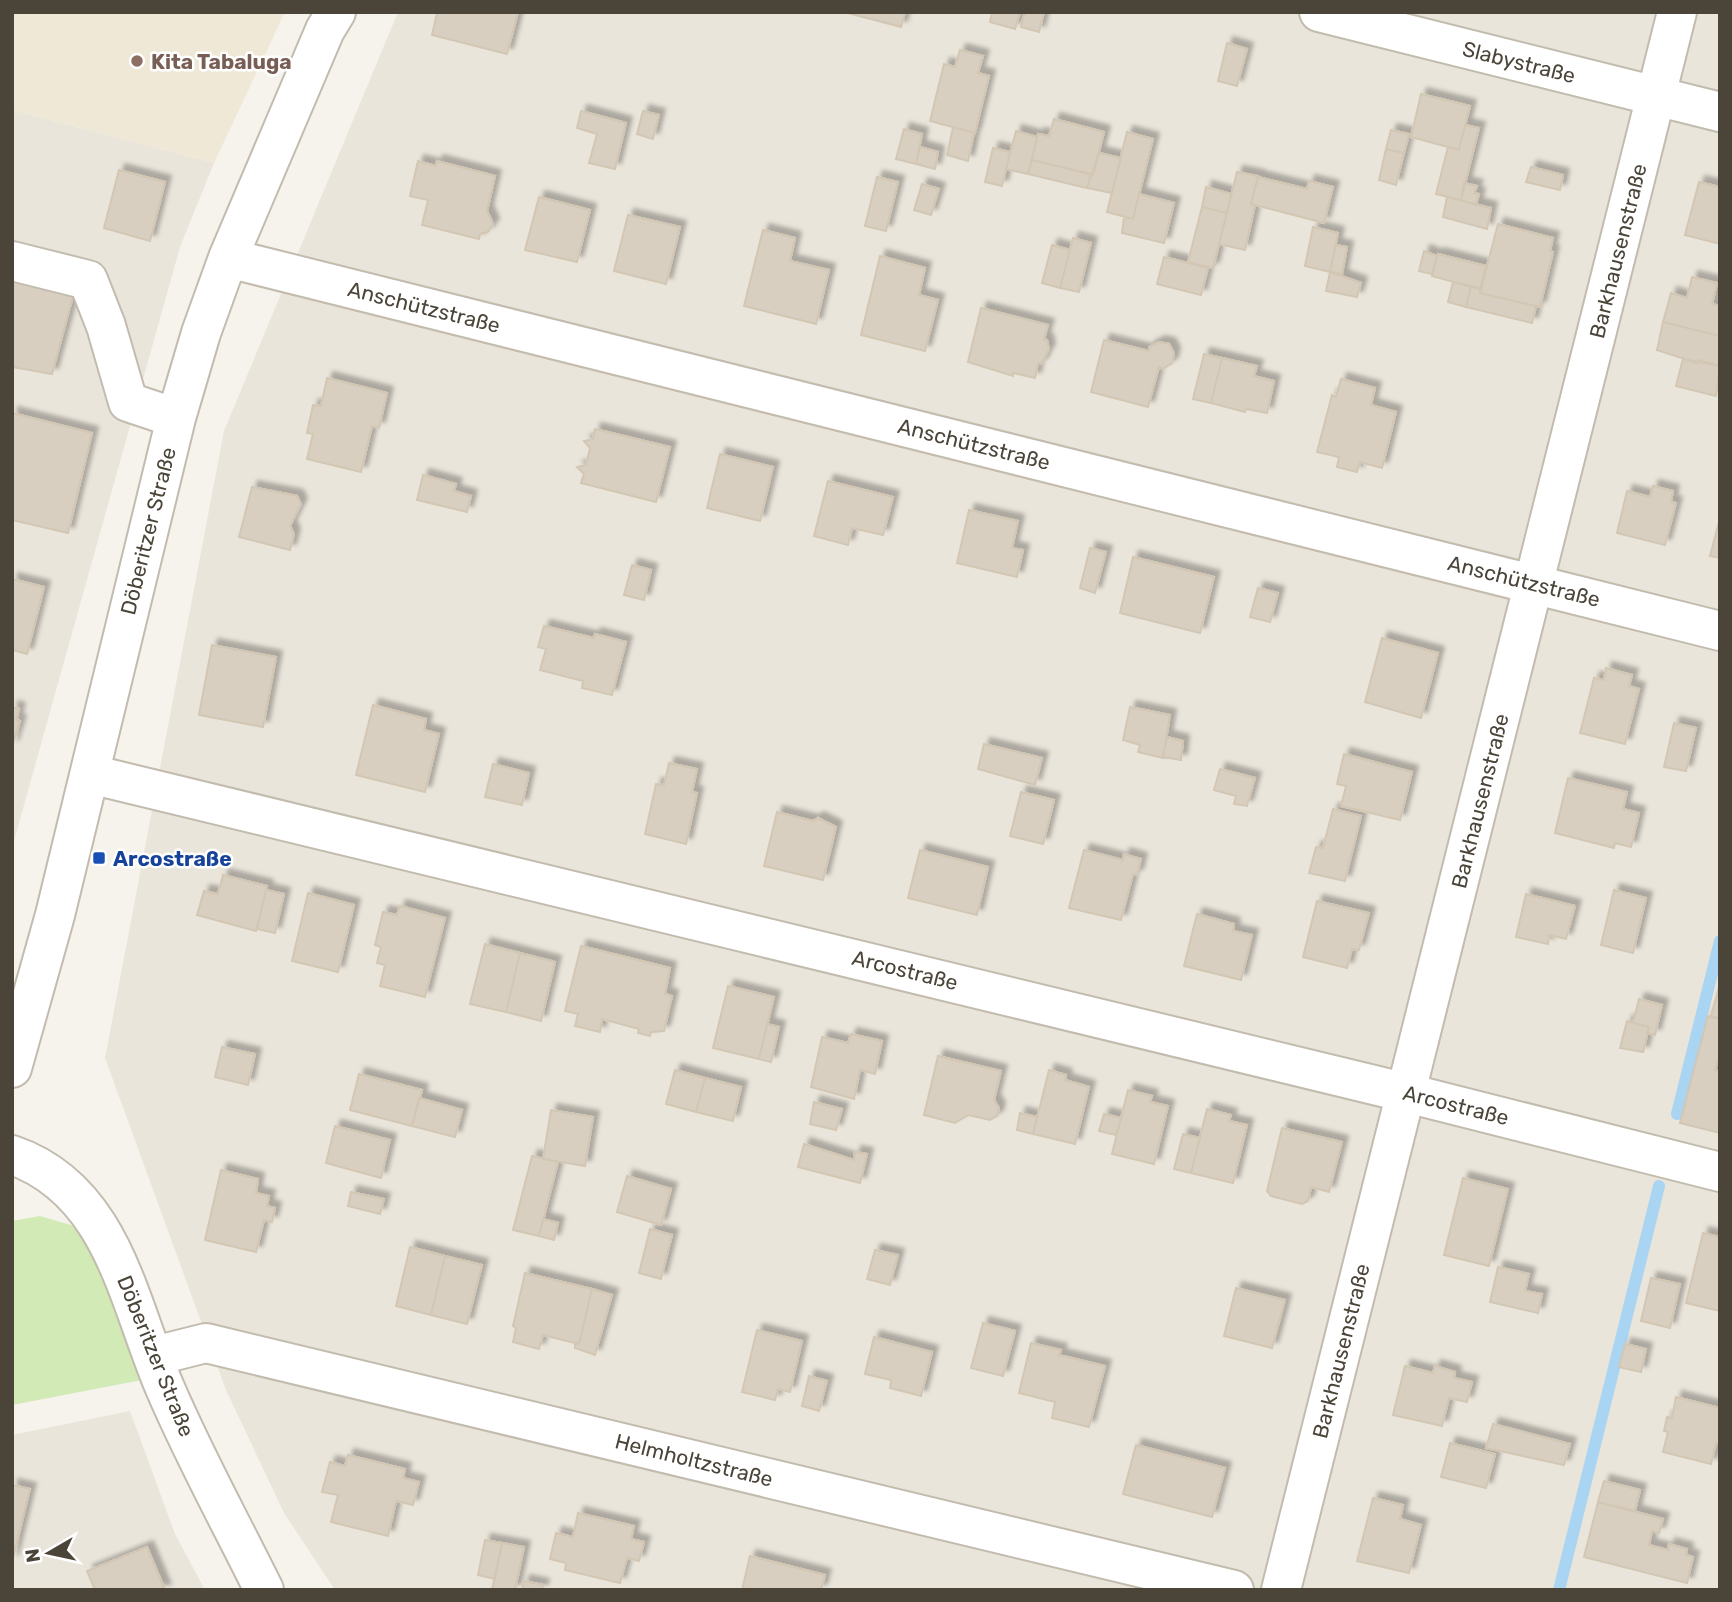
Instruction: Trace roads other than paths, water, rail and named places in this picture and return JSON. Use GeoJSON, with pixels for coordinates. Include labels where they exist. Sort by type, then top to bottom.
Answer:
{"type":"FeatureCollection","features":[{"type":"Feature","properties":{"kind":"street","name":"Döberitzer Straße"},"geometry":{"type":"LineString","coordinates":[[12,1068],[90,774],[176,418],[201,333],[228,258],[325,30],[336,12]]}},
{"type":"Feature","properties":{"kind":"street","name":"Slabystraße"},"geometry":{"type":"LineString","coordinates":[[1319,12],[1720,112]]}},
{"type":"Feature","properties":{"kind":"street","name":"Barkhausenstraße"},"geometry":{"type":"LineString","coordinates":[[1281,1590],[1536,584],[1677,12]]}},
{"type":"Feature","properties":{"kind":"street","name":"Anschützstraße"},"geometry":{"type":"LineString","coordinates":[[228,258],[1720,631]]}},
{"type":"Feature","properties":{"kind":"street"},"geometry":{"type":"LineString","coordinates":[[12,261],[88,280],[106,326],[128,402],[176,418]]}},
{"type":"Feature","properties":{"kind":"street","name":"Arcostraße"},"geometry":{"type":"LineString","coordinates":[[90,774],[1406,1093],[1720,1172]]}},
{"type":"Feature","properties":{"kind":"street","name":"Döberitzer Straße"},"geometry":{"type":"LineString","coordinates":[[12,1155],[28,1161],[60,1181],[87,1208],[106,1237],[125,1279],[164,1387],[264,1590]]}},
{"type":"Feature","properties":{"kind":"street","name":"Helmholtzstraße"},"geometry":{"type":"LineString","coordinates":[[154,1356],[206,1343],[1234,1590]]}},
{"type":"Feature","properties":{"kind":"waterway"},"geometry":{"type":"LineString","coordinates":[[1677,1114],[1720,941]]}},
{"type":"Feature","properties":{"kind":"waterway"},"geometry":{"type":"LineString","coordinates":[[1559,1590],[1659,1186]]}},
{"type":"Feature","properties":{"kind":"place","name":"Kita Tabaluga"},"geometry":{"type":"Point","coordinates":[137,61]}},
{"type":"Feature","properties":{"kind":"place","name":"Arcostraße"},"geometry":{"type":"Point","coordinates":[99,858]}}]}
